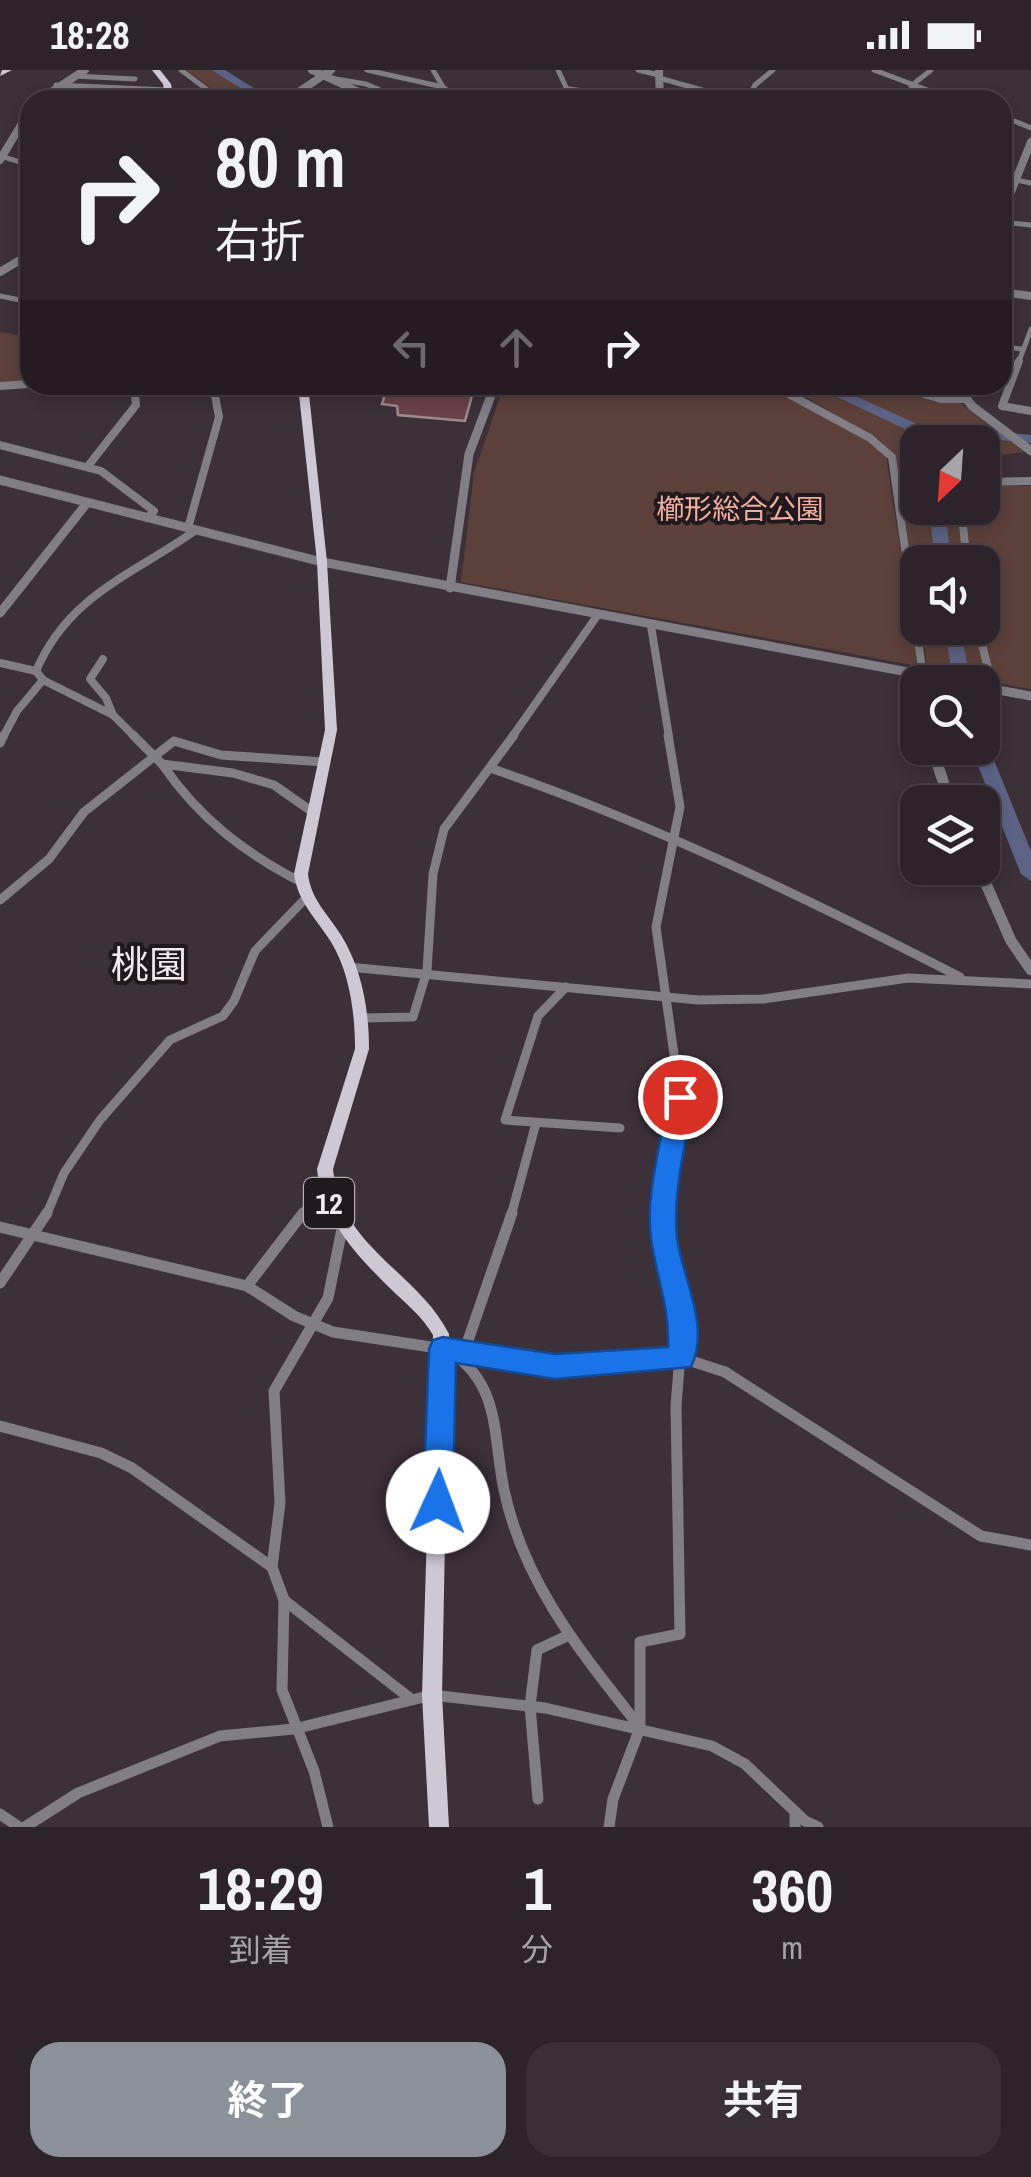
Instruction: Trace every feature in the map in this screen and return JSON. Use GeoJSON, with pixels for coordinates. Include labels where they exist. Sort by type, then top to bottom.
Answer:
{"type":"FeatureCollection","features":[{"type":"Feature","properties":{"kind":"main road"},"geometry":{"type":"LineString","coordinates":[[0,74],[8,70]]}},
{"type":"Feature","properties":{"kind":"main road"},"geometry":{"type":"LineString","coordinates":[[303,890],[331,730],[322,562],[304,395]]}},
{"type":"Feature","properties":{"kind":"main road","name":"12"},"geometry":{"type":"LineString","coordinates":[[303,890],[338,942],[362,1018],[362,1049],[326,1169],[324,1186],[329,1203],[343,1224],[431,1317],[441,1334],[432,1695],[439,1827]]}},
{"type":"Feature","properties":{"kind":"street"},"geometry":{"type":"LineString","coordinates":[[50,90],[85,70]]}},
{"type":"Feature","properties":{"kind":"street"},"geometry":{"type":"LineString","coordinates":[[116,88],[125,70]]}},
{"type":"Feature","properties":{"kind":"street"},"geometry":{"type":"LineString","coordinates":[[181,70],[208,90]]}},
{"type":"Feature","properties":{"kind":"street"},"geometry":{"type":"LineString","coordinates":[[312,70],[378,90]]}},
{"type":"Feature","properties":{"kind":"street"},"geometry":{"type":"LineString","coordinates":[[367,70],[443,87]]}},
{"type":"Feature","properties":{"kind":"street"},"geometry":{"type":"LineString","coordinates":[[433,70],[447,90]]}},
{"type":"Feature","properties":{"kind":"street"},"geometry":{"type":"LineString","coordinates":[[558,70],[570,90]]}},
{"type":"Feature","properties":{"kind":"street"},"geometry":{"type":"LineString","coordinates":[[638,70],[702,90]]}},
{"type":"Feature","properties":{"kind":"street"},"geometry":{"type":"LineString","coordinates":[[752,90],[773,70]]}},
{"type":"Feature","properties":{"kind":"street"},"geometry":{"type":"LineString","coordinates":[[874,70],[925,90]]}},
{"type":"Feature","properties":{"kind":"street"},"geometry":{"type":"LineString","coordinates":[[911,90],[931,70]]}},
{"type":"Feature","properties":{"kind":"street"},"geometry":{"type":"LineString","coordinates":[[305,90],[327,74]]}},
{"type":"Feature","properties":{"kind":"street"},"geometry":{"type":"LineString","coordinates":[[327,74],[357,90]]}},
{"type":"Feature","properties":{"kind":"street"},"geometry":{"type":"LineString","coordinates":[[72,76],[135,79]]}},
{"type":"Feature","properties":{"kind":"street"},"geometry":{"type":"LineString","coordinates":[[56,86],[129,90]]}},
{"type":"Feature","properties":{"kind":"street"},"geometry":{"type":"LineString","coordinates":[[1,158],[20,127]]}},
{"type":"Feature","properties":{"kind":"street"},"geometry":{"type":"LineString","coordinates":[[1012,190],[1031,142]]}},
{"type":"Feature","properties":{"kind":"street"},"geometry":{"type":"LineString","coordinates":[[1016,180],[1031,182]]}},
{"type":"Feature","properties":{"kind":"street"},"geometry":{"type":"LineString","coordinates":[[1012,378],[1031,329]]}},
{"type":"Feature","properties":{"kind":"street"},"geometry":{"type":"LineString","coordinates":[[1012,348],[1022,349]]}},
{"type":"Feature","properties":{"kind":"street"},"geometry":{"type":"LineString","coordinates":[[88,466],[136,405],[135,395]]}},
{"type":"Feature","properties":{"kind":"street"},"geometry":{"type":"LineString","coordinates":[[36,671],[41,656],[75,608],[108,582],[166,555],[192,530],[219,417],[215,395]]}},
{"type":"Feature","properties":{"kind":"street"},"geometry":{"type":"LineString","coordinates":[[450,588],[469,454],[490,395]]}},
{"type":"Feature","properties":{"kind":"street"},"geometry":{"type":"LineString","coordinates":[[790,395],[870,438],[892,457],[924,665]]}},
{"type":"Feature","properties":{"kind":"street"},"geometry":{"type":"LineString","coordinates":[[928,395],[966,399]]}},
{"type":"Feature","properties":{"kind":"street"},"geometry":{"type":"LineString","coordinates":[[963,395],[1031,451]]}},
{"type":"Feature","properties":{"kind":"street"},"geometry":{"type":"LineString","coordinates":[[1006,395],[1002,406],[1031,411]]}},
{"type":"Feature","properties":{"kind":"street"},"geometry":{"type":"LineString","coordinates":[[0,446],[88,466],[119,482],[154,511],[146,518]]}},
{"type":"Feature","properties":{"kind":"street"},"geometry":{"type":"LineString","coordinates":[[0,480],[322,562],[900,673]]}},
{"type":"Feature","properties":{"kind":"street"},"geometry":{"type":"LineString","coordinates":[[1000,482],[1031,481]]}},
{"type":"Feature","properties":{"kind":"street"},"geometry":{"type":"LineString","coordinates":[[0,614],[88,503]]}},
{"type":"Feature","properties":{"kind":"street"},"geometry":{"type":"LineString","coordinates":[[362,1018],[413,1017],[427,973],[440,834],[452,810],[473,793],[598,616]]}},
{"type":"Feature","properties":{"kind":"street"},"geometry":{"type":"LineString","coordinates":[[609,1827],[613,1799],[640,1728],[640,1642],[680,1634],[676,1406],[684,1317],[664,1239],[666,1189],[680,1097],[656,927],[674,840],[678,796],[651,626]]}},
{"type":"Feature","properties":{"kind":"street"},"geometry":{"type":"LineString","coordinates":[[104,659],[90,679],[106,698],[113,715]]}},
{"type":"Feature","properties":{"kind":"street"},"geometry":{"type":"LineString","coordinates":[[0,663],[36,671],[43,680],[113,715],[159,760],[212,826],[303,890],[255,951],[234,1002],[223,1016],[170,1040],[100,1120],[64,1173],[48,1214],[0,1283]]}},
{"type":"Feature","properties":{"kind":"street"},"geometry":{"type":"LineString","coordinates":[[0,743],[43,680]]}},
{"type":"Feature","properties":{"kind":"street"},"geometry":{"type":"LineString","coordinates":[[1000,690],[1031,696]]}},
{"type":"Feature","properties":{"kind":"street"},"geometry":{"type":"LineString","coordinates":[[0,900],[50,858],[84,812],[159,760],[174,741],[221,755],[324,762]]}},
{"type":"Feature","properties":{"kind":"street"},"geometry":{"type":"LineString","coordinates":[[233,773],[246,756]]}},
{"type":"Feature","properties":{"kind":"street"},"geometry":{"type":"LineString","coordinates":[[159,760],[233,773],[274,786],[314,813]]}},
{"type":"Feature","properties":{"kind":"street"},"geometry":{"type":"LineString","coordinates":[[490,768],[572,794],[861,925],[963,978]]}},
{"type":"Feature","properties":{"kind":"street"},"geometry":{"type":"LineString","coordinates":[[986,885],[1011,941],[1031,970]]}},
{"type":"Feature","properties":{"kind":"street"},"geometry":{"type":"LineString","coordinates":[[348,967],[666,998],[763,999],[908,978],[1031,984]]}},
{"type":"Feature","properties":{"kind":"street"},"geometry":{"type":"LineString","coordinates":[[566,987],[538,1016],[505,1120],[620,1128]]}},
{"type":"Feature","properties":{"kind":"street"},"geometry":{"type":"LineString","coordinates":[[464,1352],[513,1216],[536,1123]]}},
{"type":"Feature","properties":{"kind":"street"},"geometry":{"type":"LineString","coordinates":[[247,1286],[324,1186]]}},
{"type":"Feature","properties":{"kind":"street"},"geometry":{"type":"LineString","coordinates":[[328,1827],[314,1772],[282,1690],[284,1600],[272,1566],[280,1503],[274,1391],[334,1282],[343,1224]]}},
{"type":"Feature","properties":{"kind":"street"},"geometry":{"type":"LineString","coordinates":[[0,1227],[247,1286],[333,1332],[555,1366],[682,1358],[725,1372],[980,1536],[1031,1545]]}},
{"type":"Feature","properties":{"kind":"street"},"geometry":{"type":"LineString","coordinates":[[443,1349],[474,1365],[493,1406],[501,1477],[526,1560],[545,1604],[640,1728]]}},
{"type":"Feature","properties":{"kind":"street"},"geometry":{"type":"LineString","coordinates":[[0,1426],[101,1453],[132,1468],[272,1566]]}},
{"type":"Feature","properties":{"kind":"street"},"geometry":{"type":"LineString","coordinates":[[284,1600],[411,1699]]}},
{"type":"Feature","properties":{"kind":"street"},"geometry":{"type":"LineString","coordinates":[[538,1799],[530,1706],[537,1650],[569,1635]]}},
{"type":"Feature","properties":{"kind":"street"},"geometry":{"type":"LineString","coordinates":[[0,1814],[22,1827],[78,1792],[220,1736],[294,1729],[432,1695],[530,1706],[712,1746],[745,1764],[795,1812],[818,1827]]}},
{"type":"Feature","properties":{"kind":"street"},"geometry":{"type":"LineString","coordinates":[[795,1812],[796,1827]]}},
{"type":"Feature","properties":{"kind":"green space"},"geometry":{"type":"Polygon","coordinates":[[[186,70],[212,70],[245,90],[214,90],[186,70]]]}},
{"type":"Feature","properties":{"kind":"green space"},"geometry":{"type":"Polygon","coordinates":[[[0,332],[20,332],[20,383],[0,386],[0,332]]]}},
{"type":"Feature","properties":{"kind":"green space","name":"櫛形総合公園"},"geometry":{"type":"Polygon","coordinates":[[[501,395],[787,395],[874,443],[886,456],[900,548],[900,645],[915,645],[918,665],[913,665],[461,582],[474,473],[501,395]]]}},
{"type":"Feature","properties":{"kind":"green space"},"geometry":{"type":"Polygon","coordinates":[[[802,395],[914,395],[940,403],[960,403],[989,425],[900,425],[900,483],[896,455],[878,439],[802,395]]]}},
{"type":"Feature","properties":{"kind":"green space"},"geometry":{"type":"Polygon","coordinates":[[[1000,434],[1024,452],[1000,455],[1000,434]]]}},
{"type":"Feature","properties":{"kind":"green space"},"geometry":{"type":"Polygon","coordinates":[[[1000,486],[1031,486],[1031,689],[1000,684],[1000,665],[991,665],[986,645],[1000,645],[1000,545],[969,545],[967,525],[1000,525],[1000,486]]]}},
{"type":"Feature","properties":{"kind":"green space"},"geometry":{"type":"Polygon","coordinates":[[[906,525],[959,525],[961,545],[909,545],[906,525]]]}},
{"type":"Feature","properties":{"kind":"green space"},"geometry":{"type":"Polygon","coordinates":[[[924,645],[979,645],[983,665],[927,665],[924,645]]]}},
{"type":"Feature","properties":{"kind":"building"},"geometry":{"type":"Polygon","coordinates":[[[385,395],[472,395],[465,421],[398,415],[397,406],[382,404],[385,395]]]}},
{"type":"Feature","properties":{"kind":"waterway"},"geometry":{"type":"LineString","coordinates":[[217,70],[250,90]]}},
{"type":"Feature","properties":{"kind":"waterway"},"geometry":{"type":"LineString","coordinates":[[841,395],[914,428],[1031,439]]}},
{"type":"Feature","properties":{"kind":"waterway"},"geometry":{"type":"LineString","coordinates":[[939,525],[941,545]]}},
{"type":"Feature","properties":{"kind":"waterway"},"geometry":{"type":"LineString","coordinates":[[955,645],[960,665]]}},
{"type":"Feature","properties":{"kind":"waterway"},"geometry":{"type":"LineString","coordinates":[[987,765],[1031,874]]}},
{"type":"Feature","properties":{"kind":"district","name":"桃園"},"geometry":{"type":"Point","coordinates":[149,964]}},
{"type":"Feature","properties":{"kind":"route"},"geometry":{"type":"LineString","coordinates":[[438,1502],[443,1349],[555,1366],[682,1358],[684,1317],[664,1239],[663,1218],[680,1097]]}}]}
